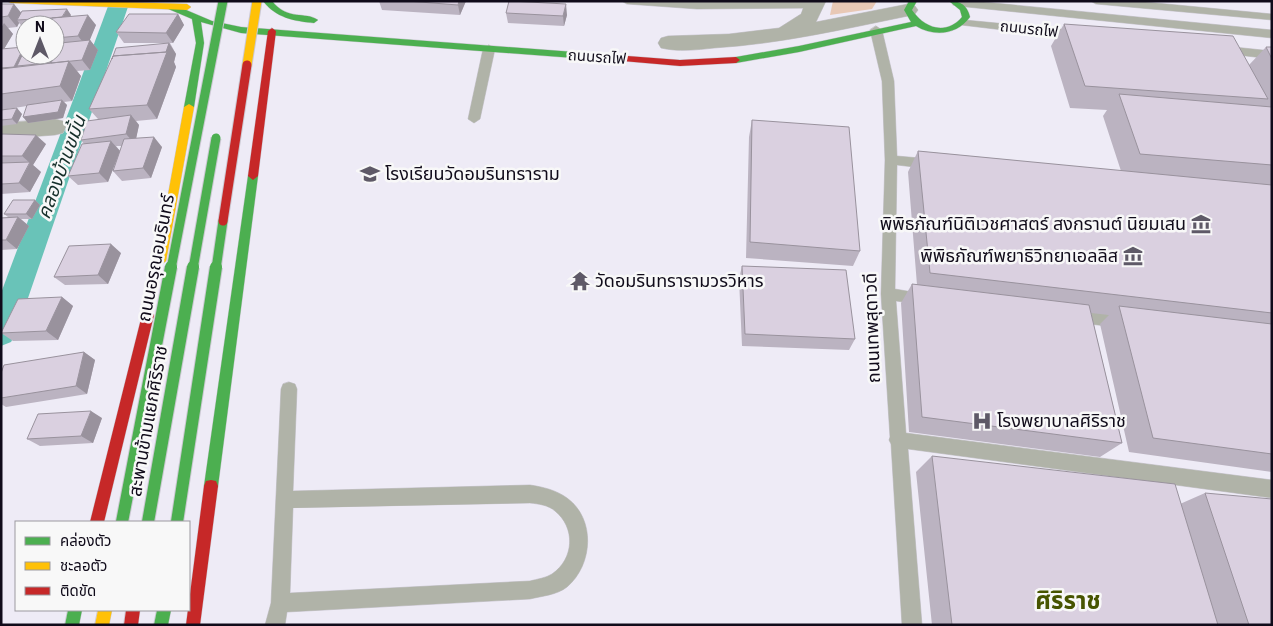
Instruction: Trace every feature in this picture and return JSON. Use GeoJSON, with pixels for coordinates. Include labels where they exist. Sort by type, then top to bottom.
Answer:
{"type":"FeatureCollection","features":[{"type":"Feature","properties":{"kind":"main road","name":"ถนนรถไฟ"},"geometry":{"type":"LineString","coordinates":[[11,1],[169,6],[202,11],[228,9],[272,32]]}},
{"type":"Feature","properties":{"kind":"main road","name":"ถนนอรุณอมรินทร์"},"geometry":{"type":"LineString","coordinates":[[122,521],[223,1]]}},
{"type":"Feature","properties":{"kind":"main road"},"geometry":{"type":"LineString","coordinates":[[177,521],[257,1]]}},
{"type":"Feature","properties":{"kind":"main road"},"geometry":{"type":"LineString","coordinates":[[267,1],[269,6],[279,14],[294,18],[322,20]]}},
{"type":"Feature","properties":{"kind":"main road","name":"ถนนรถไฟ"},"geometry":{"type":"LineString","coordinates":[[202,11],[210,23],[233,28],[489,49],[680,63],[709,63],[754,58],[876,30],[913,11],[933,29],[950,30],[959,28],[965,23],[967,16],[964,10],[955,2]]}},
{"type":"Feature","properties":{"kind":"main road"},"geometry":{"type":"LineString","coordinates":[[156,283],[198,56],[202,11]]}},
{"type":"Feature","properties":{"kind":"main road"},"geometry":{"type":"LineString","coordinates":[[233,40],[238,13]]}},
{"type":"Feature","properties":{"kind":"main road"},"geometry":{"type":"LineString","coordinates":[[193,625],[272,32]]}},
{"type":"Feature","properties":{"kind":"main road","name":"สะพานข้ามแยกศิริราช"},"geometry":{"type":"LineString","coordinates":[[148,521],[217,129]]}},
{"type":"Feature","properties":{"kind":"main road"},"geometry":{"type":"LineString","coordinates":[[97,521],[151,302]]}},
{"type":"Feature","properties":{"kind":"main road"},"geometry":{"type":"LineString","coordinates":[[72,625],[75,611]]}},
{"type":"Feature","properties":{"kind":"main road"},"geometry":{"type":"LineString","coordinates":[[102,625],[105,611]]}},
{"type":"Feature","properties":{"kind":"main road"},"geometry":{"type":"LineString","coordinates":[[130,625],[133,611]]}},
{"type":"Feature","properties":{"kind":"main road"},"geometry":{"type":"LineString","coordinates":[[161,625],[164,611]]}},
{"type":"Feature","properties":{"kind":"street"},"geometry":{"type":"LineString","coordinates":[[57,3],[85,1]]}},
{"type":"Feature","properties":{"kind":"street","name":"ถนนรถไฟ"},"geometry":{"type":"LineString","coordinates":[[786,33],[810,17],[816,3]]}},
{"type":"Feature","properties":{"kind":"street","name":"ถนนรถไฟ"},"geometry":{"type":"LineString","coordinates":[[663,43],[727,42],[913,11]]}},
{"type":"Feature","properties":{"kind":"street"},"geometry":{"type":"LineString","coordinates":[[1,131],[54,127]]}},
{"type":"Feature","properties":{"kind":"lane"},"geometry":{"type":"LineString","coordinates":[[627,1],[697,6],[816,3]]}},
{"type":"Feature","properties":{"kind":"lane","name":"ถนนรถไฟ"},"geometry":{"type":"LineString","coordinates":[[1004,8],[1033,1]]}},
{"type":"Feature","properties":{"kind":"lane"},"geometry":{"type":"LineString","coordinates":[[1096,1],[1272,18]]}},
{"type":"Feature","properties":{"kind":"lane","name":"ถนนรถไฟ"},"geometry":{"type":"LineString","coordinates":[[955,2],[1272,34]]}},
{"type":"Feature","properties":{"kind":"lane","name":"ถนนรถไฟ"},"geometry":{"type":"LineString","coordinates":[[965,23],[1086,36]]}},
{"type":"Feature","properties":{"kind":"lane","name":"ถนนเทพสุดาวดี"},"geometry":{"type":"LineString","coordinates":[[876,30],[888,81],[890,160],[888,294],[897,440],[912,625]]}},
{"type":"Feature","properties":{"kind":"lane"},"geometry":{"type":"LineString","coordinates":[[474,119],[489,49]]}},
{"type":"Feature","properties":{"kind":"lane"},"geometry":{"type":"LineString","coordinates":[[1213,49],[1272,55]]}},
{"type":"Feature","properties":{"kind":"lane"},"geometry":{"type":"LineString","coordinates":[[890,160],[939,165]]}},
{"type":"Feature","properties":{"kind":"lane"},"geometry":{"type":"LineString","coordinates":[[888,294],[937,300]]}},
{"type":"Feature","properties":{"kind":"lane"},"geometry":{"type":"LineString","coordinates":[[1055,314],[1134,323]]}},
{"type":"Feature","properties":{"kind":"lane"},"geometry":{"type":"LineString","coordinates":[[275,625],[280,602],[289,390]]}},
{"type":"Feature","properties":{"kind":"lane"},"geometry":{"type":"LineString","coordinates":[[897,440],[1272,489]]}},
{"type":"Feature","properties":{"kind":"lane"},"geometry":{"type":"LineString","coordinates":[[280,602],[530,590],[558,582],[572,568],[580,550],[577,524],[567,509],[549,498],[530,494],[285,500]]}},
{"type":"Feature","properties":{"kind":"shaded area"},"geometry":{"type":"Polygon","coordinates":[[[833,1],[877,1],[872,9],[830,15],[833,1]]]}},
{"type":"Feature","properties":{"kind":"building"},"geometry":{"type":"Polygon","coordinates":[[[407,1],[459,1],[458,5],[407,1]]]}},
{"type":"Feature","properties":{"kind":"building"},"geometry":{"type":"Polygon","coordinates":[[[509,1],[566,4],[563,16],[506,13],[509,1]]]}},
{"type":"Feature","properties":{"kind":"building"},"geometry":{"type":"Polygon","coordinates":[[[1,4],[14,4],[8,16],[1,17],[1,4]]]}},
{"type":"Feature","properties":{"kind":"building"},"geometry":{"type":"Polygon","coordinates":[[[67,9],[63,15],[20,15],[22,11],[67,9]]]}},
{"type":"Feature","properties":{"kind":"building"},"geometry":{"type":"Polygon","coordinates":[[[129,14],[178,14],[166,33],[116,32],[129,14]]]}},
{"type":"Feature","properties":{"kind":"building"},"geometry":{"type":"Polygon","coordinates":[[[88,15],[78,36],[65,37],[65,17],[88,15]]]}},
{"type":"Feature","properties":{"kind":"building"},"geometry":{"type":"Polygon","coordinates":[[[1064,24],[1233,36],[1268,99],[1085,86],[1064,24]]]}},
{"type":"Feature","properties":{"kind":"building"},"geometry":{"type":"Polygon","coordinates":[[[90,40],[82,60],[65,62],[65,42],[90,40]]]}},
{"type":"Feature","properties":{"kind":"building"},"geometry":{"type":"Polygon","coordinates":[[[169,43],[166,52],[113,56],[116,48],[169,43]]]}},
{"type":"Feature","properties":{"kind":"building"},"geometry":{"type":"Polygon","coordinates":[[[1266,47],[1272,47],[1272,59],[1266,47]]]}},
{"type":"Feature","properties":{"kind":"building"},"geometry":{"type":"Polygon","coordinates":[[[15,48],[14,67],[1,68],[1,49],[15,48]]]}},
{"type":"Feature","properties":{"kind":"building"},"geometry":{"type":"Polygon","coordinates":[[[167,52],[147,105],[89,109],[113,56],[167,52]]]}},
{"type":"Feature","properties":{"kind":"building"},"geometry":{"type":"Polygon","coordinates":[[[65,61],[69,61],[60,86],[1,94],[1,69],[35,65],[65,65],[65,61]]]}},
{"type":"Feature","properties":{"kind":"building"},"geometry":{"type":"Polygon","coordinates":[[[1119,94],[1272,107],[1272,165],[1140,154],[1119,94]]]}},
{"type":"Feature","properties":{"kind":"building"},"geometry":{"type":"Polygon","coordinates":[[[62,100],[58,112],[23,117],[27,105],[62,100]]]}},
{"type":"Feature","properties":{"kind":"building"},"geometry":{"type":"Polygon","coordinates":[[[17,108],[12,119],[1,120],[1,110],[17,108]]]}},
{"type":"Feature","properties":{"kind":"building"},"geometry":{"type":"Polygon","coordinates":[[[131,115],[126,134],[81,140],[87,121],[131,115]]]}},
{"type":"Feature","properties":{"kind":"building"},"geometry":{"type":"Polygon","coordinates":[[[752,120],[849,127],[860,251],[750,242],[752,120]]]}},
{"type":"Feature","properties":{"kind":"building"},"geometry":{"type":"Polygon","coordinates":[[[2,134],[36,135],[22,156],[1,156],[2,134]]]}},
{"type":"Feature","properties":{"kind":"building"},"geometry":{"type":"Polygon","coordinates":[[[154,137],[143,168],[113,171],[124,139],[154,137]]]}},
{"type":"Feature","properties":{"kind":"building"},"geometry":{"type":"Polygon","coordinates":[[[111,141],[99,173],[68,176],[82,144],[111,141]]]}},
{"type":"Feature","properties":{"kind":"building"},"geometry":{"type":"Polygon","coordinates":[[[918,151],[1272,185],[1272,313],[930,273],[918,151]]]}},
{"type":"Feature","properties":{"kind":"building"},"geometry":{"type":"Polygon","coordinates":[[[30,162],[19,183],[1,184],[1,163],[30,162]]]}},
{"type":"Feature","properties":{"kind":"building"},"geometry":{"type":"Polygon","coordinates":[[[13,200],[35,200],[26,214],[4,214],[13,200]]]}},
{"type":"Feature","properties":{"kind":"building"},"geometry":{"type":"Polygon","coordinates":[[[18,217],[6,240],[1,240],[1,218],[18,217]]]}},
{"type":"Feature","properties":{"kind":"building"},"geometry":{"type":"Polygon","coordinates":[[[111,244],[98,275],[54,277],[69,246],[111,244]]]}},
{"type":"Feature","properties":{"kind":"building"},"geometry":{"type":"Polygon","coordinates":[[[742,266],[846,270],[855,339],[745,334],[742,266]]]}},
{"type":"Feature","properties":{"kind":"building"},"geometry":{"type":"Polygon","coordinates":[[[912,284],[1089,305],[1122,443],[922,417],[912,284]]]}},
{"type":"Feature","properties":{"kind":"building"},"geometry":{"type":"Polygon","coordinates":[[[62,297],[46,331],[1,333],[18,299],[62,297]]]}},
{"type":"Feature","properties":{"kind":"building"},"geometry":{"type":"Polygon","coordinates":[[[1119,306],[1272,324],[1272,454],[1153,438],[1119,306]]]}},
{"type":"Feature","properties":{"kind":"building"},"geometry":{"type":"Polygon","coordinates":[[[84,352],[76,386],[1,398],[1,373],[4,365],[84,352]]]}},
{"type":"Feature","properties":{"kind":"building"},"geometry":{"type":"Polygon","coordinates":[[[91,411],[81,436],[27,439],[38,414],[91,411]]]}},
{"type":"Feature","properties":{"kind":"building"},"geometry":{"type":"Polygon","coordinates":[[[932,456],[1175,484],[1218,625],[952,625],[932,456]]]}},
{"type":"Feature","properties":{"kind":"building"},"geometry":{"type":"Polygon","coordinates":[[[1205,493],[1272,499],[1272,625],[1249,625],[1205,493]]]}},
{"type":"Feature","properties":{"kind":"waterway","name":"คลองบ้านขมิ้น"},"geometry":{"type":"LineString","coordinates":[[1,333],[120,1]]}},
{"type":"Feature","properties":{"kind":"traffic: fast"},"geometry":{"type":"LineString","coordinates":[[122,521],[223,1]]}},
{"type":"Feature","properties":{"kind":"traffic: fast"},"geometry":{"type":"LineString","coordinates":[[267,1],[276,11],[282,14],[294,18],[314,20]]}},
{"type":"Feature","properties":{"kind":"traffic: fast"},"geometry":{"type":"LineString","coordinates":[[913,1],[908,10],[914,20],[923,27],[936,30],[950,29],[962,22],[966,17],[964,9],[953,1]]}},
{"type":"Feature","properties":{"kind":"traffic: fast"},"geometry":{"type":"LineString","coordinates":[[169,6],[210,23],[241,30],[614,58]]}},
{"type":"Feature","properties":{"kind":"traffic: fast"},"geometry":{"type":"LineString","coordinates":[[189,107],[200,43],[196,18]]}},
{"type":"Feature","properties":{"kind":"traffic: fast"},"geometry":{"type":"LineString","coordinates":[[736,60],[799,49],[917,23]]}},
{"type":"Feature","properties":{"kind":"traffic: fast"},"geometry":{"type":"LineString","coordinates":[[148,521],[216,138]]}},
{"type":"Feature","properties":{"kind":"traffic: fast"},"geometry":{"type":"LineString","coordinates":[[211,486],[253,176]]}},
{"type":"Feature","properties":{"kind":"traffic: fast"},"geometry":{"type":"LineString","coordinates":[[177,521],[223,221]]}},
{"type":"Feature","properties":{"kind":"traffic: fast"},"geometry":{"type":"LineString","coordinates":[[72,625],[75,611]]}},
{"type":"Feature","properties":{"kind":"traffic: fast"},"geometry":{"type":"LineString","coordinates":[[161,625],[164,611]]}},
{"type":"Feature","properties":{"kind":"traffic: slow"},"geometry":{"type":"LineString","coordinates":[[11,1],[187,7]]}},
{"type":"Feature","properties":{"kind":"traffic: slow"},"geometry":{"type":"LineString","coordinates":[[247,65],[257,1]]}},
{"type":"Feature","properties":{"kind":"traffic: slow"},"geometry":{"type":"LineString","coordinates":[[161,261],[189,107]]}},
{"type":"Feature","properties":{"kind":"traffic: slow"},"geometry":{"type":"LineString","coordinates":[[102,625],[105,611]]}},
{"type":"Feature","properties":{"kind":"traffic: jam"},"geometry":{"type":"LineString","coordinates":[[253,176],[272,31]]}},
{"type":"Feature","properties":{"kind":"traffic: jam"},"geometry":{"type":"LineString","coordinates":[[614,58],[680,63],[736,60]]}},
{"type":"Feature","properties":{"kind":"traffic: jam"},"geometry":{"type":"LineString","coordinates":[[223,221],[247,65]]}},
{"type":"Feature","properties":{"kind":"traffic: jam"},"geometry":{"type":"LineString","coordinates":[[97,521],[148,315]]}},
{"type":"Feature","properties":{"kind":"traffic: jam"},"geometry":{"type":"LineString","coordinates":[[193,625],[211,486]]}},
{"type":"Feature","properties":{"kind":"traffic: jam"},"geometry":{"type":"LineString","coordinates":[[131,625],[133,611]]}},
{"type":"Feature","properties":{"kind":"place","name":"โรงเรียนวัดอมรินทราราม"},"geometry":{"type":"Point","coordinates":[370,174]}},
{"type":"Feature","properties":{"kind":"place","name":"พิพิธภัณฑ์นิติเวชศาสตร์ สงกรานต์ นิยมเสน"},"geometry":{"type":"Point","coordinates":[1201,224]}},
{"type":"Feature","properties":{"kind":"place","name":"พิพิธภัณฑ์พยาธิวิทยาเอลลิส"},"geometry":{"type":"Point","coordinates":[1133,256]}},
{"type":"Feature","properties":{"kind":"place","name":"วัดอมรินทรารามวรวิหาร"},"geometry":{"type":"Point","coordinates":[580,281]}},
{"type":"Feature","properties":{"kind":"place","name":"โรงพยาบาลศิริราช"},"geometry":{"type":"Point","coordinates":[982,421]}},
{"type":"Feature","properties":{"kind":"district","name":"ศิริราช"},"geometry":{"type":"Point","coordinates":[1068,601]}}]}
